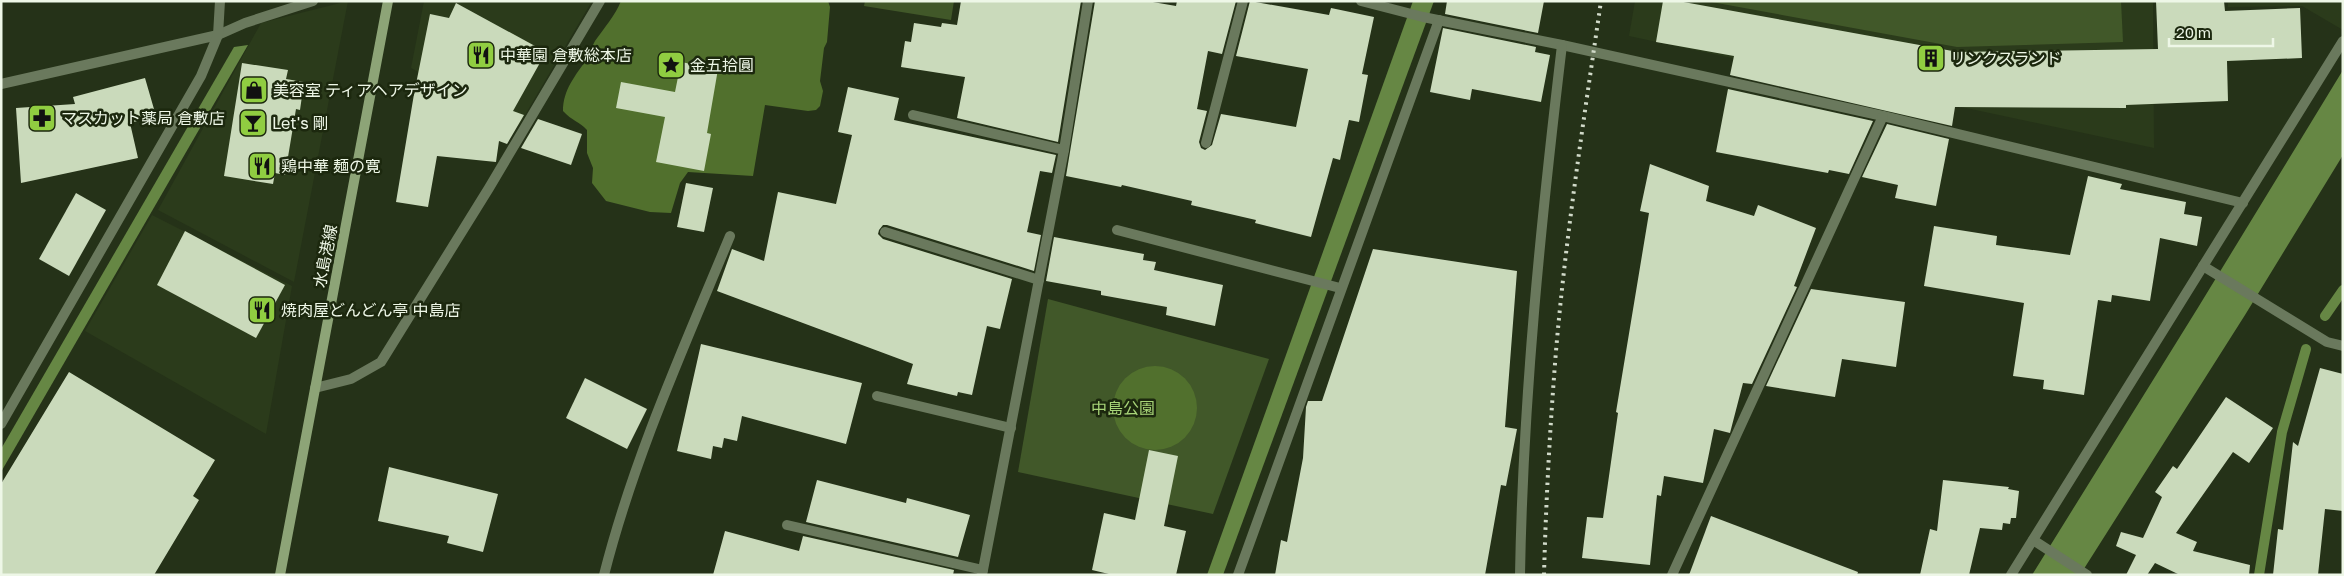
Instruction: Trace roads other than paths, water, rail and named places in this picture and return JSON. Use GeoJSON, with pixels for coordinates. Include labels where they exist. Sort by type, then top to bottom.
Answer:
{"type":"FeatureCollection","features":[{"type":"Feature","properties":{"kind":"main road","name":"水島港線"},"geometry":{"type":"LineString","coordinates":[[280,575],[388,1]]}},
{"type":"Feature","properties":{"kind":"street"},"geometry":{"type":"LineString","coordinates":[[1,424],[201,76],[218,35],[220,1]]}},
{"type":"Feature","properties":{"kind":"street"},"geometry":{"type":"LineString","coordinates":[[1,84],[218,35],[245,23],[313,1]]}},
{"type":"Feature","properties":{"kind":"street"},"geometry":{"type":"LineString","coordinates":[[315,388],[350,379],[382,362],[600,1]]}},
{"type":"Feature","properties":{"kind":"street"},"geometry":{"type":"LineString","coordinates":[[787,525],[983,572],[1064,150],[1088,1]]}},
{"type":"Feature","properties":{"kind":"street"},"geometry":{"type":"LineString","coordinates":[[1206,143],[1243,1]]}},
{"type":"Feature","properties":{"kind":"street"},"geometry":{"type":"LineString","coordinates":[[1361,1],[1423,17],[1562,45],[1883,116],[2243,203]]}},
{"type":"Feature","properties":{"kind":"street"},"geometry":{"type":"LineString","coordinates":[[1238,575],[1340,288],[1439,20]]}},
{"type":"Feature","properties":{"kind":"street"},"geometry":{"type":"LineString","coordinates":[[2012,575],[2343,41]]}},
{"type":"Feature","properties":{"kind":"street"},"geometry":{"type":"LineString","coordinates":[[1520,575],[1521,507],[1529,365],[1547,174],[1562,45]]}},
{"type":"Feature","properties":{"kind":"street"},"geometry":{"type":"LineString","coordinates":[[912,115],[1064,150]]}},
{"type":"Feature","properties":{"kind":"street"},"geometry":{"type":"LineString","coordinates":[[1672,575],[1883,116]]}},
{"type":"Feature","properties":{"kind":"street"},"geometry":{"type":"LineString","coordinates":[[1116,230],[1340,288]]}},
{"type":"Feature","properties":{"kind":"street"},"geometry":{"type":"LineString","coordinates":[[886,232],[1039,280]]}},
{"type":"Feature","properties":{"kind":"street"},"geometry":{"type":"LineString","coordinates":[[604,575],[618,521],[642,450],[730,236]]}},
{"type":"Feature","properties":{"kind":"street"},"geometry":{"type":"LineString","coordinates":[[2203,266],[2327,342],[2343,346]]}},
{"type":"Feature","properties":{"kind":"street"},"geometry":{"type":"LineString","coordinates":[[877,396],[1011,428]]}},
{"type":"Feature","properties":{"kind":"street"},"geometry":{"type":"LineString","coordinates":[[2033,540],[2086,574]]}},
{"type":"Feature","properties":{"kind":"waterway"},"geometry":{"type":"LineString","coordinates":[[2325,316],[2343,290]]}},
{"type":"Feature","properties":{"kind":"waterway"},"geometry":{"type":"LineString","coordinates":[[2259,575],[2282,432],[2306,349]]}},
{"type":"Feature","properties":{"kind":"railway"},"geometry":{"type":"LineString","coordinates":[[1544,575],[1550,435],[1560,307],[1576,176],[1601,1]]}},
{"type":"Feature","properties":{"kind":"place","name":"中華園 倉敷総本店"},"geometry":{"type":"Point","coordinates":[481,55]}},
{"type":"Feature","properties":{"kind":"place","name":"リンクスランド"},"geometry":{"type":"Point","coordinates":[1931,58]}},
{"type":"Feature","properties":{"kind":"place","name":"金五拾圓"},"geometry":{"type":"Point","coordinates":[671,65]}},
{"type":"Feature","properties":{"kind":"place","name":"美容室 ティアヘアデザイン"},"geometry":{"type":"Point","coordinates":[254,90]}},
{"type":"Feature","properties":{"kind":"place","name":"マスカット薬局 倉敷店"},"geometry":{"type":"Point","coordinates":[42,118]}},
{"type":"Feature","properties":{"kind":"place","name":"Let's 剛"},"geometry":{"type":"Point","coordinates":[253,123]}},
{"type":"Feature","properties":{"kind":"place","name":"鶏中華 麺の寛"},"geometry":{"type":"Point","coordinates":[262,166]}},
{"type":"Feature","properties":{"kind":"place","name":"焼肉屋どんどん亭 中島店"},"geometry":{"type":"Point","coordinates":[262,310]}},
{"type":"Feature","properties":{"kind":"park label","name":"中島公園"},"geometry":{"type":"Point","coordinates":[1123,408]}}]}
